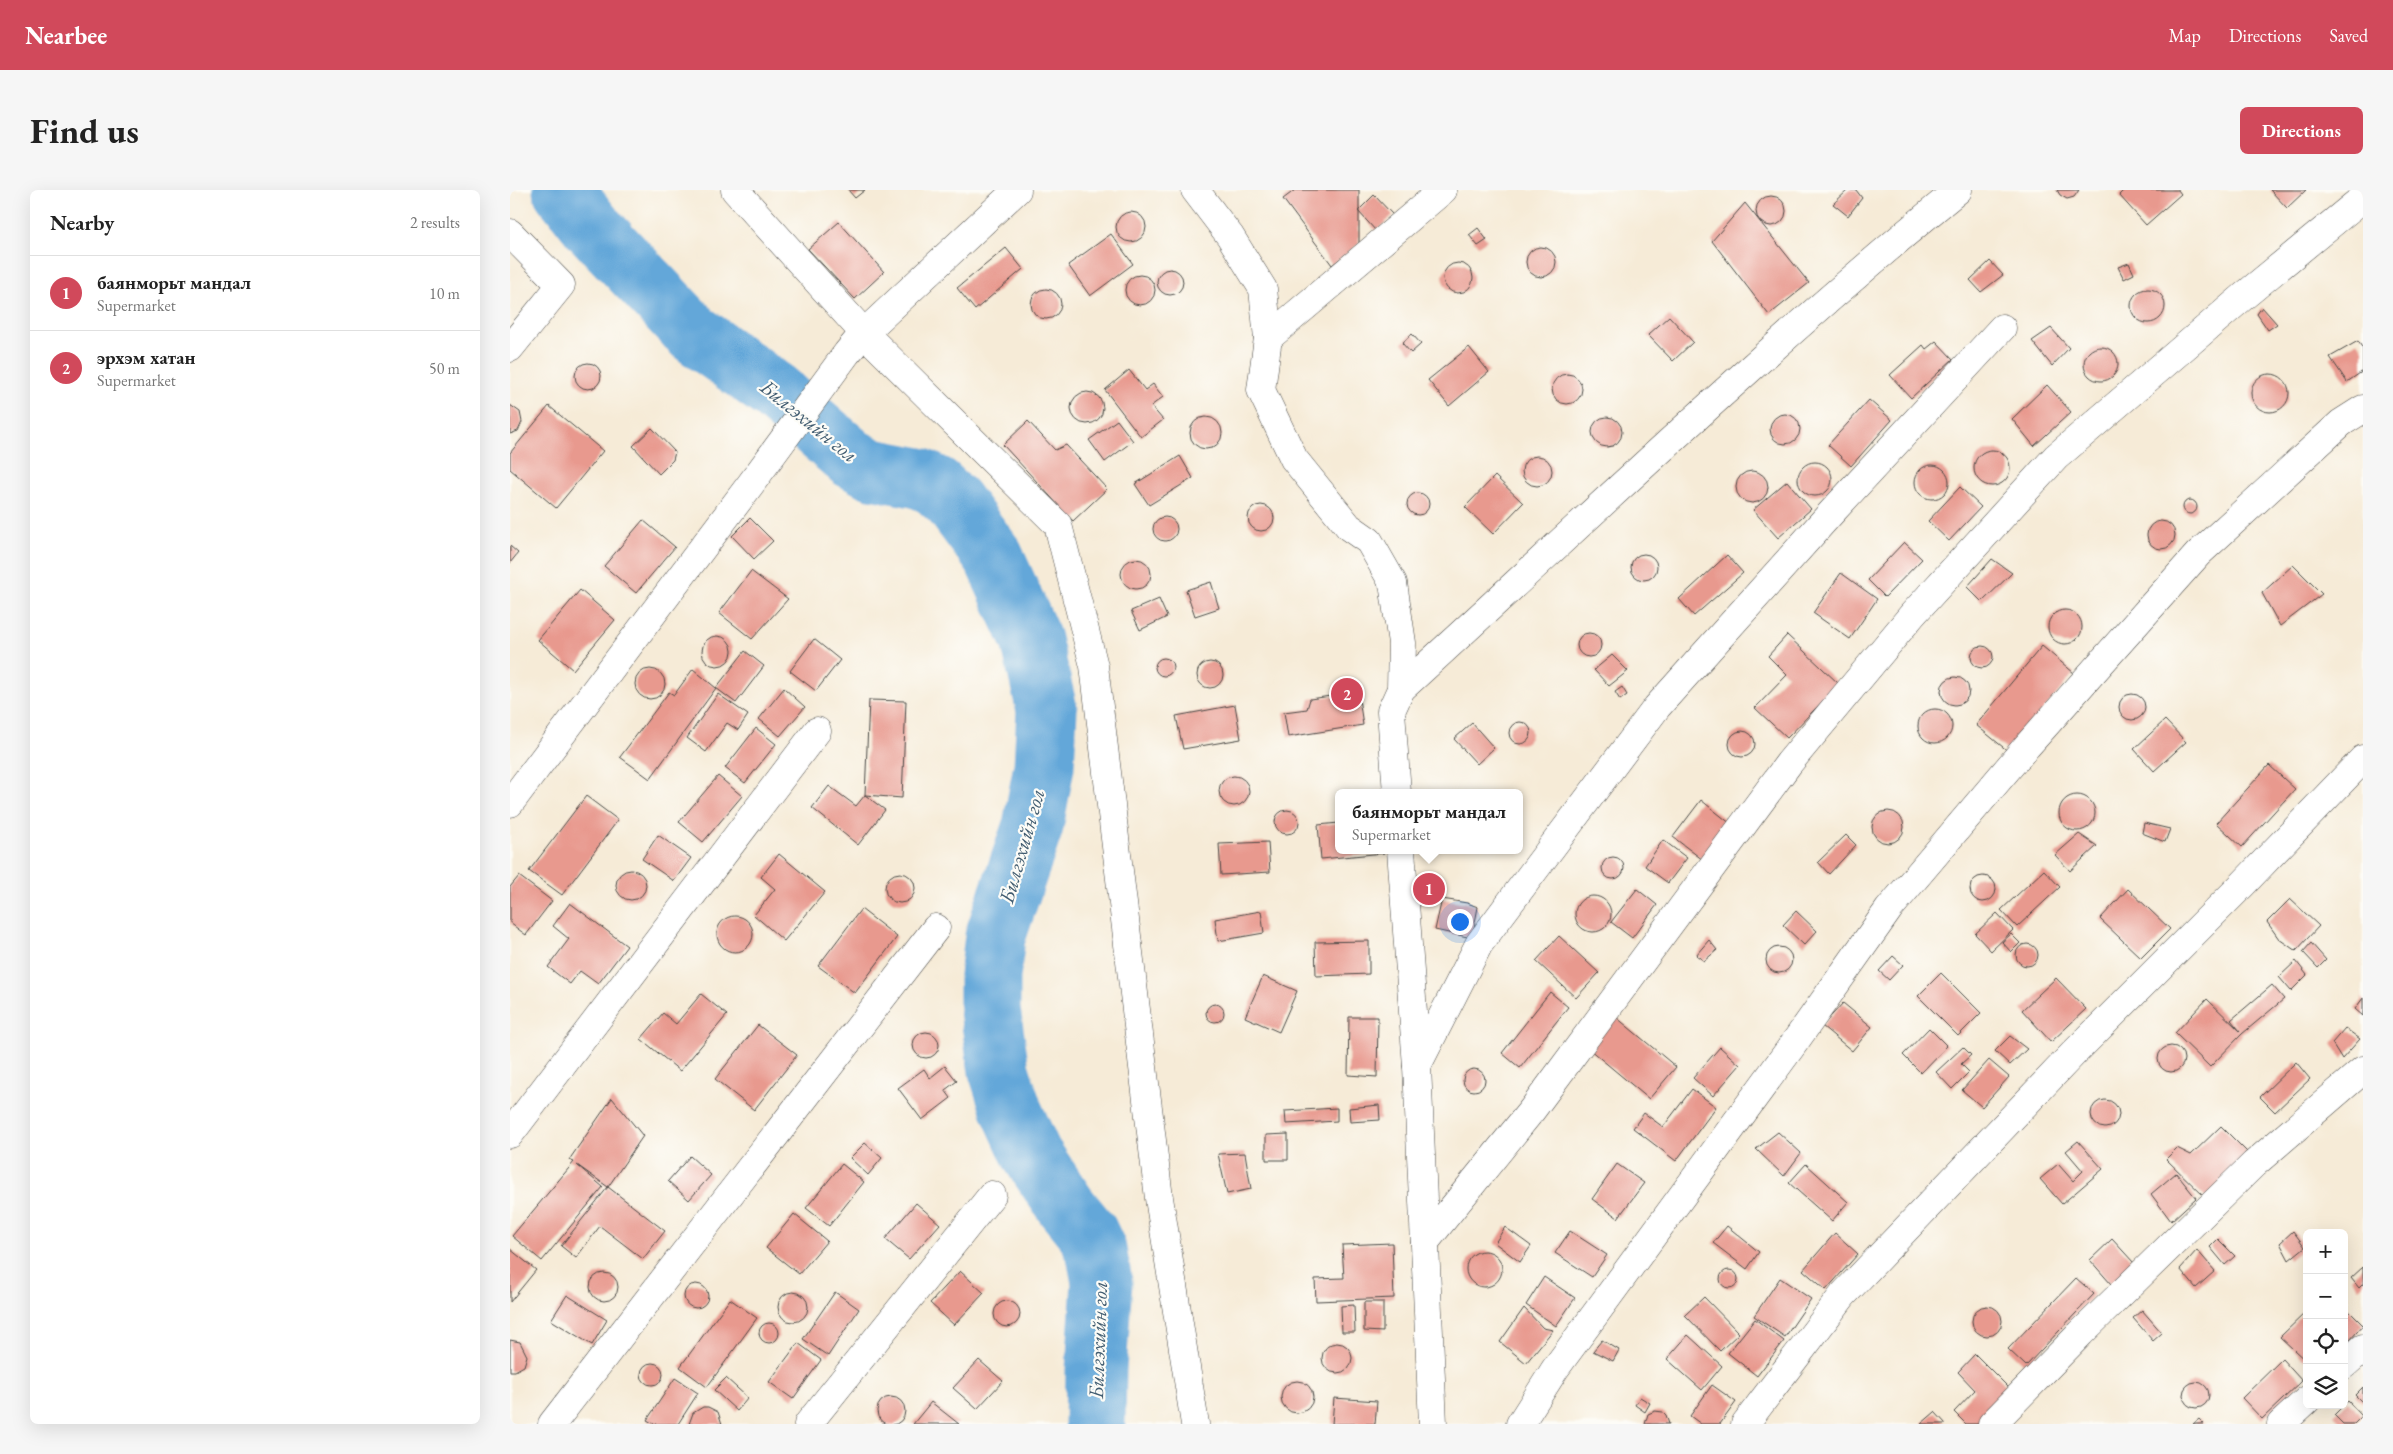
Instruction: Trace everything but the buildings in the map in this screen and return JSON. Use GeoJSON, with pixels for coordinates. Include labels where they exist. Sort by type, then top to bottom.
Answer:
{"type":"FeatureCollection","features":[{"type":"Feature","properties":{"kind":"street"},"geometry":{"type":"LineString","coordinates":[[735,190],[864,333],[1058,525],[1094,666],[1159,1198],[1195,1424]]}},
{"type":"Feature","properties":{"kind":"street"},"geometry":{"type":"LineString","coordinates":[[510,803],[847,353],[864,333],[1017,190]]}},
{"type":"Feature","properties":{"kind":"street"},"geometry":{"type":"LineString","coordinates":[[1195,190],[1230,236],[1263,289],[1268,338],[1261,390],[1294,459],[1349,527],[1369,541],[1393,583],[1402,643],[1402,690]]}},
{"type":"Feature","properties":{"kind":"street"},"geometry":{"type":"LineString","coordinates":[[1268,338],[1443,190]]}},
{"type":"Feature","properties":{"kind":"street"},"geometry":{"type":"LineString","coordinates":[[1397,789],[1391,711],[1402,690],[1727,389],[1870,262],[1958,190]]}},
{"type":"Feature","properties":{"kind":"street"},"geometry":{"type":"LineString","coordinates":[[1425,1242],[1532,1110],[1789,763],[1913,614],[2056,457],[2244,296],[2363,198]]}},
{"type":"Feature","properties":{"kind":"street"},"geometry":{"type":"LineString","coordinates":[[510,232],[561,285],[510,348]]}},
{"type":"Feature","properties":{"kind":"street"},"geometry":{"type":"LineString","coordinates":[[1417,1066],[1479,944],[1657,707],[1831,513],[2002,328]]}},
{"type":"Feature","properties":{"kind":"street"},"geometry":{"type":"LineString","coordinates":[[1520,1424],[1555,1369],[1792,1046],[1889,909],[2027,746],[2198,554],[2341,423],[2363,409]]}},
{"type":"Feature","properties":{"kind":"street"},"geometry":{"type":"LineString","coordinates":[[510,1134],[817,731]]}},
{"type":"Feature","properties":{"kind":"street"},"geometry":{"type":"LineString","coordinates":[[1745,1424],[1843,1295],[2073,1054],[2243,884],[2363,759]]}},
{"type":"Feature","properties":{"kind":"street"},"geometry":{"type":"LineString","coordinates":[[1401,854],[1417,1066],[1433,1424]]}},
{"type":"Feature","properties":{"kind":"street"},"geometry":{"type":"LineString","coordinates":[[552,1424],[936,928]]}},
{"type":"Feature","properties":{"kind":"street"},"geometry":{"type":"LineString","coordinates":[[1992,1424],[2081,1332],[2254,1164],[2363,1070]]}},
{"type":"Feature","properties":{"kind":"street"},"geometry":{"type":"LineString","coordinates":[[808,1424],[992,1195]]}},
{"type":"Feature","properties":{"kind":"street"},"geometry":{"type":"LineString","coordinates":[[2345,1364],[2363,1348]]}},
{"type":"Feature","properties":{"kind":"street"},"geometry":{"type":"LineString","coordinates":[[2282,1424],[2303,1404]]}},
{"type":"Feature","properties":{"kind":"waterway","name":"Билгэхийн гол"},"geometry":{"type":"LineString","coordinates":[[563,190],[593,228],[693,333],[775,392],[851,458],[872,469],[919,478],[936,486],[953,502],[993,556],[1031,640],[1047,710],[1044,766],[1033,826],[995,937],[990,976],[990,1010],[999,1071],[1012,1111],[1032,1155],[1066,1206],[1088,1233],[1096,1250],[1102,1282],[1096,1370],[1095,1424]]}},
{"type":"Feature","properties":{"kind":"place","name":"эрхэм хатан"},"geometry":{"type":"Point","coordinates":[1347,694]}},
{"type":"Feature","properties":{"kind":"place","name":"баянморьт мандал"},"geometry":{"type":"Point","coordinates":[1429,889]}}]}
